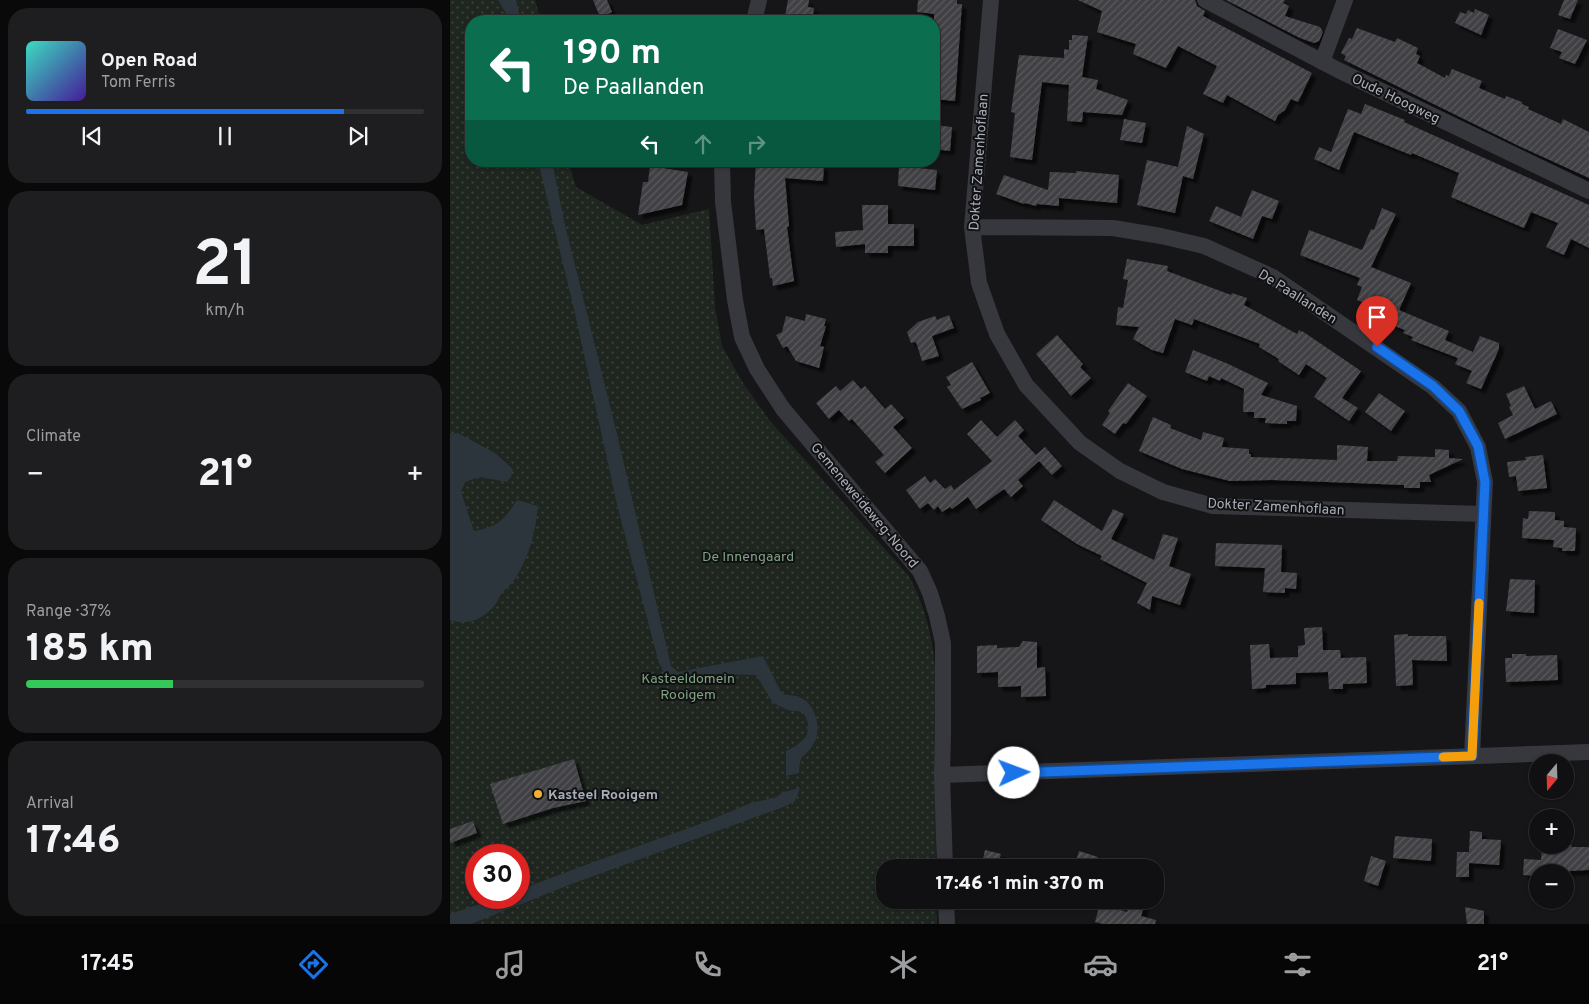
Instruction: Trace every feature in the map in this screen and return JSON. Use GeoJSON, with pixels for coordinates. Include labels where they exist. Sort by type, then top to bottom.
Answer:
{"type":"FeatureCollection","features":[{"type":"Feature","properties":{"kind":"street"},"geometry":{"type":"LineString","coordinates":[[755,15],[759,0]]}},
{"type":"Feature","properties":{"kind":"street","name":"Dokter Zamenhoflaan"},"geometry":{"type":"LineString","coordinates":[[991,0],[972,227],[979,283],[997,334],[1026,385],[1080,443],[1120,472],[1162,492],[1214,506],[1483,514]]}},
{"type":"Feature","properties":{"kind":"street","name":"Oude Hoogweg"},"geometry":{"type":"LineString","coordinates":[[1206,0],[1322,62],[1589,191]]}},
{"type":"Feature","properties":{"kind":"street"},"geometry":{"type":"LineString","coordinates":[[1322,62],[1345,0]]}},
{"type":"Feature","properties":{"kind":"street","name":"Gemeneweideweg-Noord"},"geometry":{"type":"LineString","coordinates":[[722,167],[723,202],[735,300],[742,337],[757,368],[783,409],[920,571],[930,593],[943,643],[942,775],[945,859]]}},
{"type":"Feature","properties":{"kind":"street","name":"De Paallanden"},"geometry":{"type":"LineString","coordinates":[[972,227],[1113,228],[1204,246],[1273,277],[1433,386],[1459,411],[1478,446],[1485,482],[1472,756]]}},
{"type":"Feature","properties":{"kind":"street"},"geometry":{"type":"LineString","coordinates":[[942,775],[1589,752]]}},
{"type":"Feature","properties":{"kind":"street"},"geometry":{"type":"LineString","coordinates":[[946,909],[947,924]]}},
{"type":"Feature","properties":{"kind":"green space","name":"Kasteeldomein Rooigem"},"geometry":{"type":"Polygon","coordinates":[[[450,0],[535,0],[539,15],[465,15],[465,167],[570,167],[576,187],[642,225],[709,209],[715,307],[722,346],[743,383],[770,421],[909,576],[923,609],[932,642],[935,666],[936,859],[876,859],[876,909],[936,909],[937,924],[450,924],[450,0]]]}},
{"type":"Feature","properties":{"kind":"shaded area"},"geometry":{"type":"Polygon","coordinates":[[[498,0],[516,0],[520,15],[506,15],[498,0]]]}},
{"type":"Feature","properties":{"kind":"shaded area"},"geometry":{"type":"Polygon","coordinates":[[[539,167],[553,167],[565,225],[617,434],[671,666],[678,672],[763,656],[782,694],[801,698],[814,711],[817,725],[816,738],[811,748],[802,758],[799,773],[786,776],[786,751],[796,746],[807,736],[808,723],[803,712],[788,710],[773,703],[756,675],[717,674],[670,684],[659,663],[618,509],[574,309],[539,167]]]}},
{"type":"Feature","properties":{"kind":"shaded area"},"geometry":{"type":"Polygon","coordinates":[[[458,433],[495,453],[513,469],[511,477],[507,482],[480,477],[465,482],[461,492],[474,531],[500,522],[517,500],[538,506],[531,544],[520,571],[489,611],[479,618],[468,622],[450,620],[450,434],[458,433]]]}},
{"type":"Feature","properties":{"kind":"shaded area"},"geometry":{"type":"Polygon","coordinates":[[[800,788],[795,801],[786,806],[530,901],[530,886],[700,824],[751,803],[777,797],[783,792],[800,788]]]}},
{"type":"Feature","properties":{"kind":"shaded area"},"geometry":{"type":"Polygon","coordinates":[[[465,909],[509,909],[471,924],[450,924],[450,914],[465,909]]]}},
{"type":"Feature","properties":{"kind":"building"},"geometry":{"type":"Polygon","coordinates":[[[593,0],[607,0],[612,12],[599,15],[593,0]]]}},
{"type":"Feature","properties":{"kind":"building"},"geometry":{"type":"Polygon","coordinates":[[[788,0],[809,0],[808,7],[814,8],[813,15],[785,15],[788,0]]]}},
{"type":"Feature","properties":{"kind":"building"},"geometry":{"type":"Polygon","coordinates":[[[918,0],[957,0],[957,4],[962,4],[955,101],[940,100],[940,15],[917,12],[918,0]]]}},
{"type":"Feature","properties":{"kind":"building"},"geometry":{"type":"Polygon","coordinates":[[[1078,0],[1195,0],[1197,6],[1205,11],[1203,16],[1312,73],[1298,102],[1291,99],[1285,110],[1278,115],[1275,121],[1227,95],[1223,103],[1203,94],[1217,66],[1178,46],[1166,68],[1133,54],[1136,44],[1097,32],[1102,11],[1078,0]]]}},
{"type":"Feature","properties":{"kind":"building"},"geometry":{"type":"Polygon","coordinates":[[[1226,0],[1285,0],[1283,3],[1289,6],[1285,16],[1320,27],[1323,32],[1319,41],[1314,43],[1300,38],[1226,0]]]}},
{"type":"Feature","properties":{"kind":"building"},"geometry":{"type":"Polygon","coordinates":[[[1564,0],[1578,0],[1570,19],[1558,15],[1564,0]]]}},
{"type":"Feature","properties":{"kind":"building"},"geometry":{"type":"Polygon","coordinates":[[[1475,9],[1489,15],[1481,35],[1455,23],[1460,12],[1466,14],[1468,10],[1474,13],[1475,9]]]}},
{"type":"Feature","properties":{"kind":"building"},"geometry":{"type":"Polygon","coordinates":[[[1357,28],[1395,42],[1397,38],[1418,48],[1416,54],[1420,56],[1417,63],[1445,78],[1446,75],[1449,76],[1452,69],[1482,81],[1479,88],[1505,99],[1506,96],[1522,102],[1522,104],[1529,107],[1528,109],[1561,124],[1563,119],[1589,132],[1589,178],[1519,146],[1344,60],[1346,56],[1341,53],[1349,38],[1352,39],[1357,28]]]}},
{"type":"Feature","properties":{"kind":"building"},"geometry":{"type":"Polygon","coordinates":[[[1558,29],[1587,40],[1575,64],[1559,58],[1562,52],[1550,48],[1558,29]]]}},
{"type":"Feature","properties":{"kind":"building"},"geometry":{"type":"Polygon","coordinates":[[[1072,35],[1088,36],[1082,77],[1098,80],[1096,89],[1128,100],[1122,115],[1083,112],[1082,122],[1067,121],[1069,85],[1042,82],[1032,160],[1010,157],[1015,113],[1011,112],[1019,55],[1064,58],[1064,49],[1069,50],[1069,40],[1072,40],[1072,35]]]}},
{"type":"Feature","properties":{"kind":"building"},"geometry":{"type":"Polygon","coordinates":[[[1365,104],[1405,120],[1404,122],[1589,205],[1589,248],[1571,239],[1564,255],[1546,247],[1558,223],[1531,212],[1524,228],[1451,197],[1459,173],[1412,153],[1411,155],[1354,132],[1339,170],[1314,159],[1319,147],[1331,152],[1348,109],[1361,114],[1365,104]]]}},
{"type":"Feature","properties":{"kind":"building"},"geometry":{"type":"Polygon","coordinates":[[[1124,119],[1146,123],[1142,143],[1120,140],[1124,119]]]}},
{"type":"Feature","properties":{"kind":"building"},"geometry":{"type":"Polygon","coordinates":[[[940,126],[952,127],[950,151],[940,150],[940,126]]]}},
{"type":"Feature","properties":{"kind":"building"},"geometry":{"type":"Polygon","coordinates":[[[1187,126],[1204,134],[1193,179],[1183,176],[1175,213],[1137,205],[1147,160],[1178,167],[1187,126]]]}},
{"type":"Feature","properties":{"kind":"building"},"geometry":{"type":"Polygon","coordinates":[[[650,167],[688,172],[682,205],[638,215],[643,182],[648,182],[650,167]]]}},
{"type":"Feature","properties":{"kind":"building"},"geometry":{"type":"Polygon","coordinates":[[[756,167],[824,167],[823,181],[785,178],[789,226],[787,227],[794,281],[773,286],[772,278],[770,278],[764,229],[756,230],[754,196],[756,167]]]}},
{"type":"Feature","properties":{"kind":"building"},"geometry":{"type":"Polygon","coordinates":[[[899,167],[937,170],[935,190],[898,186],[899,167]]]}},
{"type":"Feature","properties":{"kind":"building"},"geometry":{"type":"Polygon","coordinates":[[[1076,171],[1119,175],[1117,203],[1059,198],[1059,206],[1037,204],[1036,206],[1024,204],[996,194],[1004,175],[1048,190],[1050,172],[1076,173],[1076,171]]]}},
{"type":"Feature","properties":{"kind":"building"},"geometry":{"type":"Polygon","coordinates":[[[1252,190],[1279,201],[1272,219],[1262,216],[1253,239],[1209,221],[1216,206],[1241,217],[1252,190]]]}},
{"type":"Feature","properties":{"kind":"building"},"geometry":{"type":"Polygon","coordinates":[[[862,205],[888,205],[888,224],[914,224],[914,246],[888,246],[888,253],[865,253],[865,244],[836,247],[835,232],[863,230],[862,205]]]}},
{"type":"Feature","properties":{"kind":"building"},"geometry":{"type":"Polygon","coordinates":[[[1382,208],[1396,214],[1371,267],[1411,283],[1399,310],[1449,331],[1445,340],[1473,352],[1480,336],[1499,343],[1499,349],[1481,389],[1466,383],[1472,371],[1455,364],[1458,358],[1411,340],[1413,337],[1403,333],[1405,330],[1387,323],[1388,318],[1378,314],[1379,309],[1357,300],[1362,287],[1357,285],[1360,278],[1300,255],[1309,230],[1362,250],[1371,229],[1374,230],[1382,208]]]}},
{"type":"Feature","properties":{"kind":"building"},"geometry":{"type":"Polygon","coordinates":[[[1127,259],[1168,266],[1167,271],[1231,295],[1232,293],[1247,298],[1244,305],[1297,334],[1299,330],[1302,331],[1361,371],[1342,398],[1358,408],[1349,421],[1314,397],[1327,378],[1306,364],[1299,375],[1278,361],[1279,359],[1259,347],[1260,344],[1194,319],[1192,325],[1175,319],[1163,353],[1152,350],[1133,339],[1139,327],[1116,325],[1118,307],[1123,308],[1128,280],[1123,279],[1127,259]]]}},
{"type":"Feature","properties":{"kind":"building"},"geometry":{"type":"Polygon","coordinates":[[[806,314],[826,319],[824,326],[826,326],[820,346],[824,347],[819,368],[796,361],[787,346],[783,348],[776,335],[782,332],[786,316],[805,321],[806,314]]]}},
{"type":"Feature","properties":{"kind":"building"},"geometry":{"type":"Polygon","coordinates":[[[949,315],[954,328],[932,336],[939,356],[922,361],[916,342],[911,343],[907,332],[918,322],[935,316],[937,320],[949,315]]]}},
{"type":"Feature","properties":{"kind":"building"},"geometry":{"type":"Polygon","coordinates":[[[1057,335],[1083,364],[1080,367],[1091,378],[1071,396],[1036,354],[1057,335]]]}},
{"type":"Feature","properties":{"kind":"building"},"geometry":{"type":"Polygon","coordinates":[[[1193,350],[1268,383],[1261,395],[1297,406],[1296,421],[1287,421],[1287,424],[1265,423],[1266,418],[1254,418],[1254,412],[1243,412],[1244,389],[1221,378],[1220,381],[1209,376],[1207,381],[1185,372],[1193,350]]]}},
{"type":"Feature","properties":{"kind":"building"},"geometry":{"type":"Polygon","coordinates":[[[972,362],[990,393],[980,398],[981,400],[962,409],[947,387],[951,385],[946,377],[972,362]]]}},
{"type":"Feature","properties":{"kind":"building"},"geometry":{"type":"Polygon","coordinates":[[[853,380],[861,389],[865,386],[885,409],[891,404],[904,418],[893,427],[912,448],[885,473],[875,462],[884,455],[852,419],[849,421],[839,410],[829,419],[816,403],[836,386],[840,391],[853,380]]]}},
{"type":"Feature","properties":{"kind":"building"},"geometry":{"type":"Polygon","coordinates":[[[1128,383],[1147,396],[1126,424],[1123,423],[1115,434],[1102,425],[1110,413],[1108,411],[1128,383]]]}},
{"type":"Feature","properties":{"kind":"building"},"geometry":{"type":"Polygon","coordinates":[[[1524,386],[1535,409],[1551,401],[1557,414],[1505,439],[1498,423],[1513,415],[1506,394],[1524,386]]]}},
{"type":"Feature","properties":{"kind":"building"},"geometry":{"type":"Polygon","coordinates":[[[1379,393],[1405,411],[1391,431],[1365,412],[1379,393]]]}},
{"type":"Feature","properties":{"kind":"building"},"geometry":{"type":"Polygon","coordinates":[[[1153,417],[1171,425],[1170,428],[1201,440],[1203,432],[1224,438],[1222,447],[1249,449],[1251,457],[1337,460],[1337,445],[1368,447],[1367,461],[1397,461],[1398,456],[1435,457],[1435,449],[1449,450],[1449,458],[1463,459],[1429,475],[1431,482],[1420,482],[1420,488],[1404,488],[1404,485],[1354,483],[1272,480],[1230,481],[1182,469],[1139,451],[1153,417]]]}},
{"type":"Feature","properties":{"kind":"building"},"geometry":{"type":"Polygon","coordinates":[[[981,420],[997,437],[1015,420],[1024,430],[1018,436],[1036,455],[1045,447],[1062,466],[1052,475],[1039,461],[1018,480],[1023,486],[1011,497],[1004,489],[976,509],[968,497],[952,509],[950,507],[942,512],[938,506],[934,510],[928,503],[920,509],[906,490],[925,476],[930,483],[935,479],[945,489],[951,485],[954,490],[992,461],[967,434],[981,420]]]}},
{"type":"Feature","properties":{"kind":"building"},"geometry":{"type":"Polygon","coordinates":[[[1543,455],[1547,488],[1518,491],[1516,476],[1509,477],[1507,462],[1526,460],[1525,457],[1543,455]]]}},
{"type":"Feature","properties":{"kind":"building"},"geometry":{"type":"Polygon","coordinates":[[[1054,500],[1102,531],[1113,509],[1124,514],[1111,539],[1154,560],[1163,534],[1178,538],[1169,566],[1191,574],[1180,605],[1152,596],[1150,610],[1137,603],[1147,583],[1100,559],[1102,556],[1077,544],[1041,520],[1054,500]]]}},
{"type":"Feature","properties":{"kind":"building"},"geometry":{"type":"Polygon","coordinates":[[[1529,511],[1555,512],[1555,520],[1564,521],[1564,527],[1576,528],[1575,551],[1562,551],[1562,548],[1553,547],[1554,540],[1522,538],[1523,518],[1528,519],[1529,511]]]}},
{"type":"Feature","properties":{"kind":"building"},"geometry":{"type":"Polygon","coordinates":[[[1216,543],[1282,545],[1281,572],[1297,573],[1296,589],[1285,588],[1285,593],[1263,592],[1265,568],[1215,566],[1216,543]]]}},
{"type":"Feature","properties":{"kind":"building"},"geometry":{"type":"Polygon","coordinates":[[[1510,579],[1535,580],[1534,613],[1506,611],[1510,579]]]}},
{"type":"Feature","properties":{"kind":"building"},"geometry":{"type":"Polygon","coordinates":[[[1322,627],[1323,650],[1340,650],[1341,658],[1366,657],[1367,683],[1343,684],[1343,689],[1329,689],[1328,672],[1296,673],[1296,684],[1266,685],[1266,688],[1252,689],[1250,645],[1269,644],[1270,658],[1298,657],[1298,646],[1305,645],[1304,628],[1322,627]]]}},
{"type":"Feature","properties":{"kind":"building"},"geometry":{"type":"Polygon","coordinates":[[[1408,634],[1408,636],[1446,636],[1447,661],[1412,660],[1413,685],[1396,686],[1394,635],[1408,634]]]}},
{"type":"Feature","properties":{"kind":"building"},"geometry":{"type":"Polygon","coordinates":[[[1023,641],[1037,642],[1037,668],[1045,667],[1046,696],[1021,697],[1021,686],[998,687],[998,672],[977,673],[977,646],[997,645],[997,648],[1019,647],[1023,641]]]}},
{"type":"Feature","properties":{"kind":"building"},"geometry":{"type":"Polygon","coordinates":[[[1512,654],[1526,654],[1526,656],[1557,655],[1558,680],[1506,682],[1505,658],[1512,658],[1512,654]]]}},
{"type":"Feature","properties":{"kind":"building","name":"Kasteel Rooigem"},"geometry":{"type":"Polygon","coordinates":[[[574,759],[586,801],[553,808],[503,824],[490,784],[574,759]]]}},
{"type":"Feature","properties":{"kind":"building"},"geometry":{"type":"Polygon","coordinates":[[[473,821],[477,833],[450,843],[450,829],[473,821]]]}},
{"type":"Feature","properties":{"kind":"building"},"geometry":{"type":"Polygon","coordinates":[[[1470,831],[1482,832],[1482,839],[1501,840],[1499,865],[1469,863],[1469,877],[1456,877],[1457,852],[1469,852],[1470,831]]]}},
{"type":"Feature","properties":{"kind":"building"},"geometry":{"type":"Polygon","coordinates":[[[1395,836],[1432,839],[1431,861],[1393,858],[1395,836]]]}},
{"type":"Feature","properties":{"kind":"building"},"geometry":{"type":"Polygon","coordinates":[[[1574,847],[1589,847],[1589,870],[1574,871],[1574,864],[1529,864],[1529,875],[1523,875],[1524,859],[1541,860],[1541,854],[1574,854],[1574,847]]]}},
{"type":"Feature","properties":{"kind":"building"},"geometry":{"type":"Polygon","coordinates":[[[985,850],[1001,854],[1000,859],[983,859],[985,850]]]}},
{"type":"Feature","properties":{"kind":"building"},"geometry":{"type":"Polygon","coordinates":[[[1079,851],[1098,857],[1097,859],[1077,859],[1079,851]]]}},
{"type":"Feature","properties":{"kind":"building"},"geometry":{"type":"Polygon","coordinates":[[[1371,856],[1386,861],[1378,886],[1364,881],[1371,856]]]}},
{"type":"Feature","properties":{"kind":"building"},"geometry":{"type":"Polygon","coordinates":[[[1465,907],[1484,911],[1484,924],[1467,924],[1465,907]]]}},
{"type":"Feature","properties":{"kind":"building"},"geometry":{"type":"Polygon","coordinates":[[[1099,909],[1117,909],[1127,912],[1128,909],[1143,909],[1141,916],[1156,920],[1155,924],[1103,924],[1095,922],[1099,909]]]}},
{"type":"Feature","properties":{"kind":"slow traffic"},"geometry":{"type":"LineString","coordinates":[[1443,757],[1472,756],[1479,603]]}},
{"type":"Feature","properties":{"kind":"place","name":"Kasteel Rooigem"},"geometry":{"type":"Point","coordinates":[538,794]}},
{"type":"Feature","properties":{"kind":"route"},"geometry":{"type":"LineString","coordinates":[[1014,773],[1472,756],[1485,482],[1478,446],[1459,411],[1433,386],[1377,347]]}},
{"type":"Feature","properties":{"kind":"park label","name":"De Innengaard"},"geometry":{"type":"Point","coordinates":[748,556]}}]}
